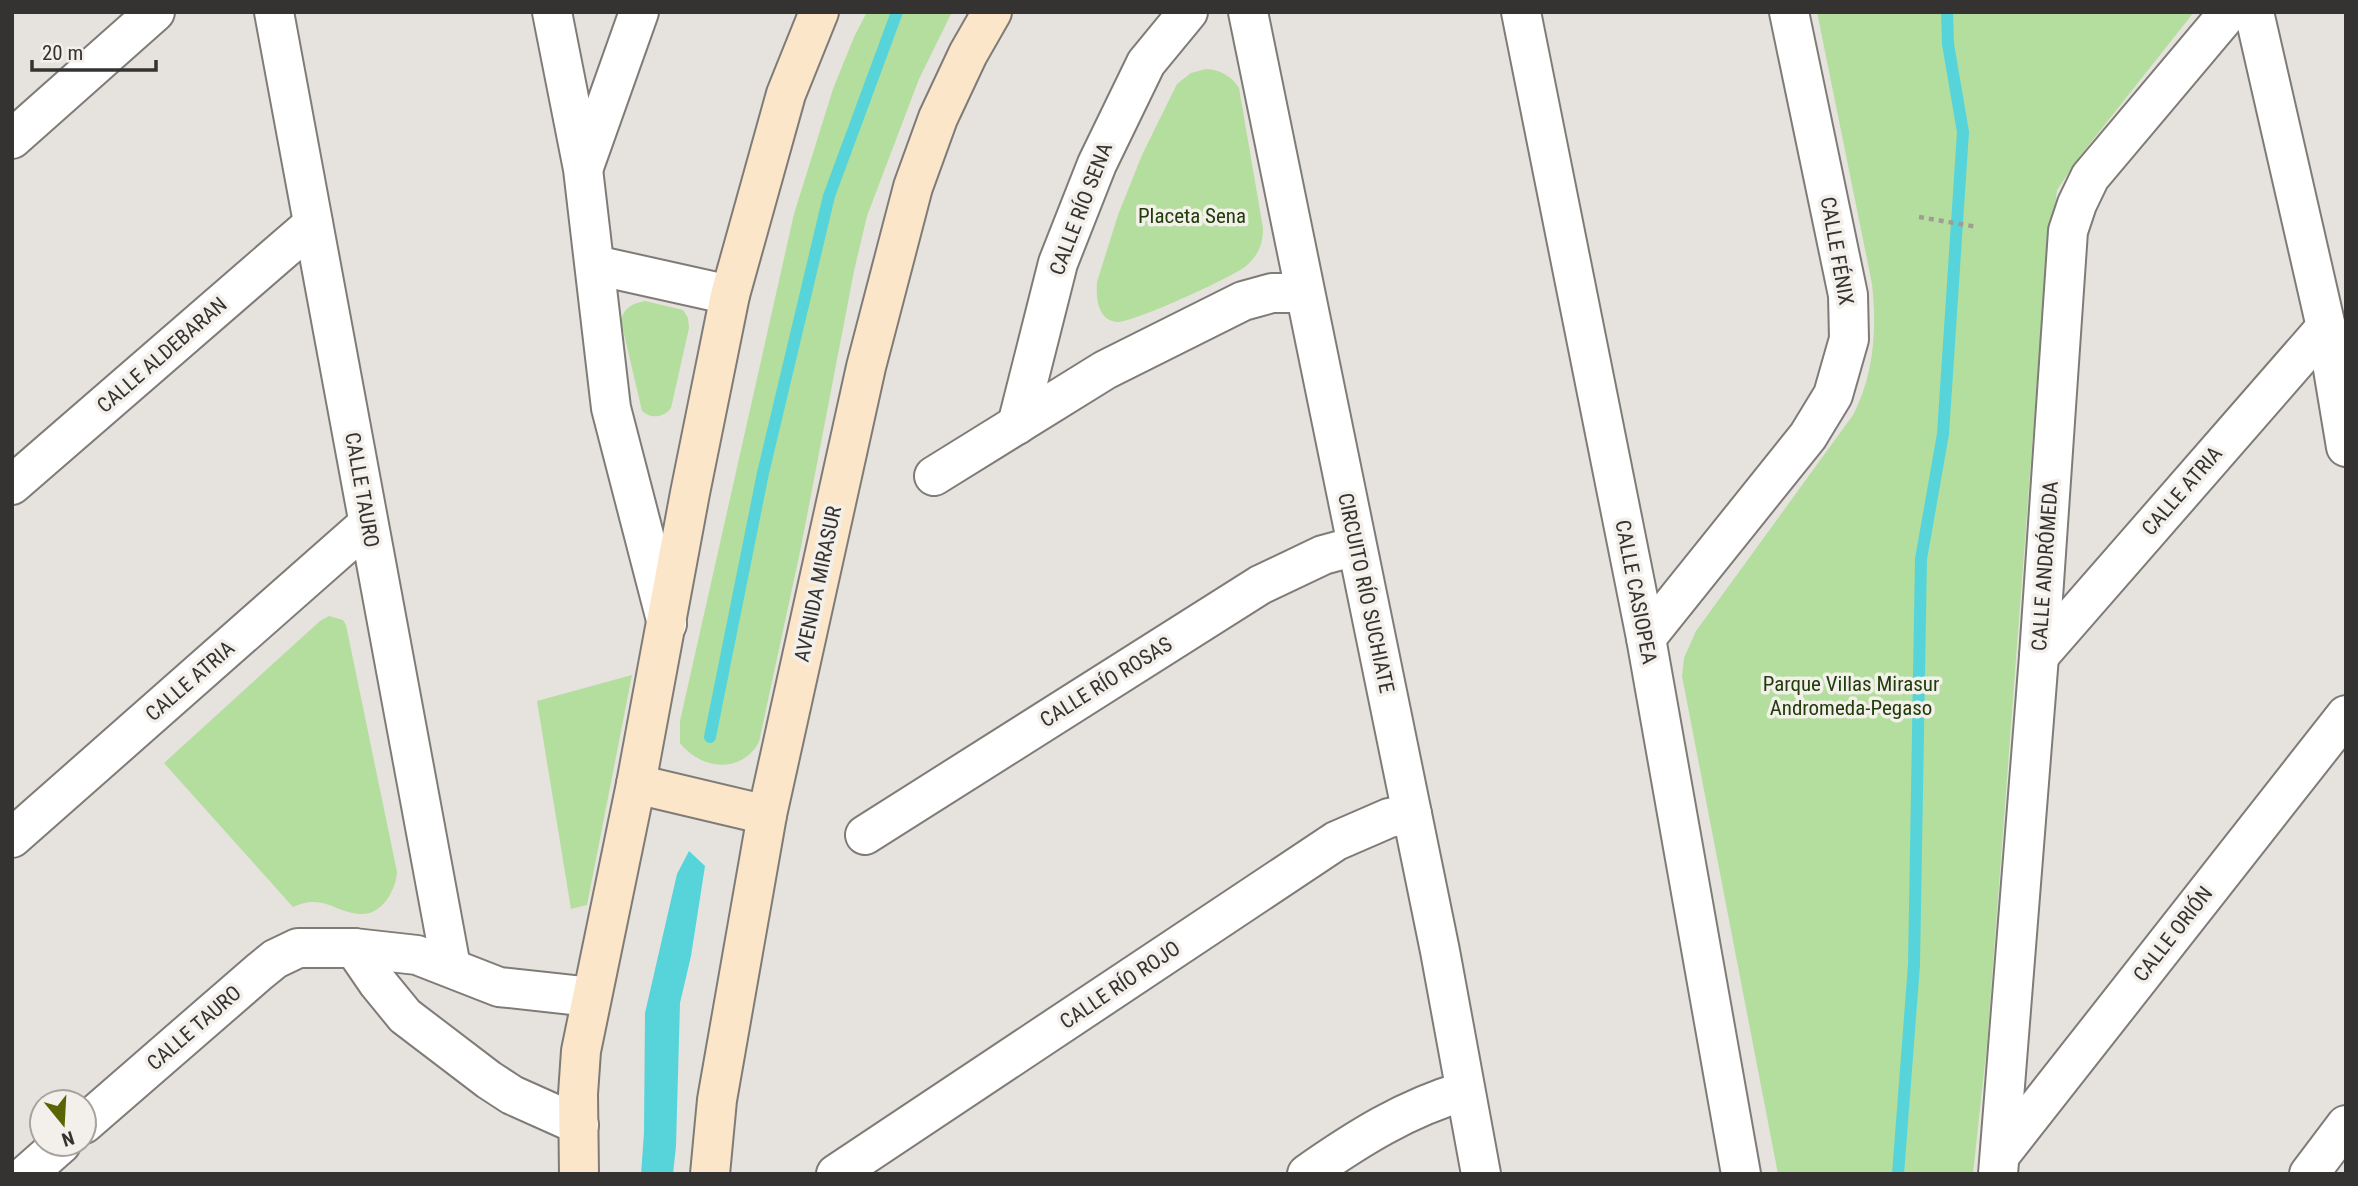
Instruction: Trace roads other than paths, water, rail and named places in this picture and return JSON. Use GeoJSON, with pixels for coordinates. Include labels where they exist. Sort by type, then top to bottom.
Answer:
{"type":"FeatureCollection","features":[{"type":"Feature","properties":{"kind":"street"},"geometry":{"type":"LineString","coordinates":[[12,139],[155,12]]}},
{"type":"Feature","properties":{"kind":"street","name":"CALLE TAURO"},"geometry":{"type":"LineString","coordinates":[[274,12],[451,967]]}},
{"type":"Feature","properties":{"kind":"street"},"geometry":{"type":"LineString","coordinates":[[552,12],[583,169],[611,408],[667,624]]}},
{"type":"Feature","properties":{"kind":"street"},"geometry":{"type":"LineString","coordinates":[[583,169],[639,12]]}},
{"type":"Feature","properties":{"kind":"street"},"geometry":{"type":"LineString","coordinates":[[579,1174],[581,1051],[636,784],[730,295],[786,94],[819,12]]}},
{"type":"Feature","properties":{"kind":"street","name":"AVENIDA MIRASUR"},"geometry":{"type":"LineString","coordinates":[[710,1174],[717,1100],[767,815],[866,367],[914,187],[938,118],[968,54],[992,12]]}},
{"type":"Feature","properties":{"kind":"street","name":"CALLE RÍO SENA"},"geometry":{"type":"LineString","coordinates":[[1017,425],[1058,263],[1097,164],[1146,63],[1188,12]]}},
{"type":"Feature","properties":{"kind":"street","name":"CIRCUITO RÍO SUCHIATE"},"geometry":{"type":"LineString","coordinates":[[1248,12],[1412,814],[1481,1174]]}},
{"type":"Feature","properties":{"kind":"street","name":"CALLE CASIOPEA"},"geometry":{"type":"LineString","coordinates":[[1521,12],[1646,638],[1741,1174]]}},
{"type":"Feature","properties":{"kind":"street","name":"CALLE FÉNIX"},"geometry":{"type":"LineString","coordinates":[[1646,638],[1808,436],[1833,395],[1849,339],[1848,295],[1789,12]]}},
{"type":"Feature","properties":{"kind":"street","name":"CALLE ANDRÓMEDA"},"geometry":{"type":"LineString","coordinates":[[2000,1164],[2068,231],[2071,217],[2090,177],[2228,12]]}},
{"type":"Feature","properties":{"kind":"street"},"geometry":{"type":"LineString","coordinates":[[2254,12],[2326,327],[2346,447]]}},
{"type":"Feature","properties":{"kind":"street","name":"CALLE ALDEBARAN"},"geometry":{"type":"LineString","coordinates":[[12,485],[313,224]]}},
{"type":"Feature","properties":{"kind":"street"},"geometry":{"type":"LineString","coordinates":[[595,265],[730,295]]}},
{"type":"Feature","properties":{"kind":"street"},"geometry":{"type":"LineString","coordinates":[[934,477],[1105,370],[1243,301],[1272,293],[1304,293]]}},
{"type":"Feature","properties":{"kind":"street","name":"CALLE ATRIA"},"geometry":{"type":"LineString","coordinates":[[2039,656],[2326,327]]}},
{"type":"Feature","properties":{"kind":"street","name":"CALLE ATRIA"},"geometry":{"type":"LineString","coordinates":[[12,838],[368,524]]}},
{"type":"Feature","properties":{"kind":"street","name":"CALLE RÍO ROSAS"},"geometry":{"type":"LineString","coordinates":[[864,835],[1260,586],[1323,555],[1356,546]]}},
{"type":"Feature","properties":{"kind":"street","name":"CALLE ORIÓN"},"geometry":{"type":"LineString","coordinates":[[2000,1164],[2346,715]]}},
{"type":"Feature","properties":{"kind":"street"},"geometry":{"type":"LineString","coordinates":[[636,784],[767,815]]}},
{"type":"Feature","properties":{"kind":"street","name":"CALLE RÍO ROJO"},"geometry":{"type":"LineString","coordinates":[[836,1174],[1336,841],[1389,818],[1412,814]]}},
{"type":"Feature","properties":{"kind":"street","name":"CALLE TAURO"},"geometry":{"type":"LineString","coordinates":[[98,1112],[275,958],[298,947],[354,947],[417,955],[499,987],[591,997]]}},
{"type":"Feature","properties":{"kind":"street"},"geometry":{"type":"LineString","coordinates":[[354,947],[405,1016],[512,1095],[579,1110]]}},
{"type":"Feature","properties":{"kind":"street"},"geometry":{"type":"LineString","coordinates":[[1307,1174],[1397,1117],[1465,1091]]}},
{"type":"Feature","properties":{"kind":"street"},"geometry":{"type":"LineString","coordinates":[[2309,1174],[2346,1125]]}},
{"type":"Feature","properties":{"kind":"street"},"geometry":{"type":"LineString","coordinates":[[27,1174],[45,1158]]}},
{"type":"Feature","properties":{"kind":"water"},"geometry":{"type":"Polygon","coordinates":[[[689,851],[705,866],[691,956],[680,1003],[673,1174],[641,1174],[645,1013],[677,874],[689,851]]]}},
{"type":"Feature","properties":{"kind":"waterway"},"geometry":{"type":"LineString","coordinates":[[710,737],[763,473],[829,196],[897,12]]}},
{"type":"Feature","properties":{"kind":"waterway"},"geometry":{"type":"LineString","coordinates":[[1898,1174],[1914,965],[1921,559],[1943,434],[1963,132],[1948,44],[1947,12]]}},
{"type":"Feature","properties":{"kind":"park label","name":"Placeta Sena"},"geometry":{"type":"Point","coordinates":[1192,216]}},
{"type":"Feature","properties":{"kind":"park label","name":"Parque Villas Mirasur Andromeda-Pegaso"},"geometry":{"type":"Point","coordinates":[1851,696]}}]}
